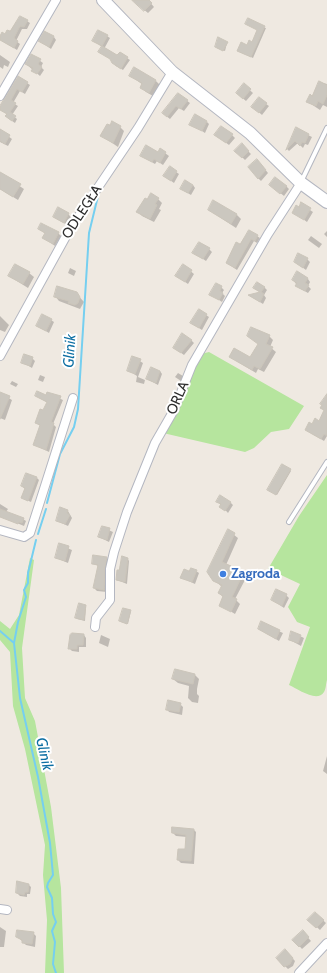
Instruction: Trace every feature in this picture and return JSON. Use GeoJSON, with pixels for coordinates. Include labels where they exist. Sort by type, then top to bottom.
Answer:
{"type":"FeatureCollection","features":[{"type":"Feature","properties":{"kind":"street"},"geometry":{"type":"LineString","coordinates":[[0,96],[56,0]]}},
{"type":"Feature","properties":{"kind":"street"},"geometry":{"type":"LineString","coordinates":[[103,0],[172,72],[250,133],[301,183],[327,202]]}},
{"type":"Feature","properties":{"kind":"street","name":"ODLEGŁA"},"geometry":{"type":"LineString","coordinates":[[0,356],[70,229],[138,128],[172,72]]}},
{"type":"Feature","properties":{"kind":"street","name":"ORLA"},"geometry":{"type":"LineString","coordinates":[[95,628],[96,618],[110,600],[110,569],[114,552],[127,512],[155,443],[174,410],[192,366],[268,234],[301,183]]}},
{"type":"Feature","properties":{"kind":"street"},"geometry":{"type":"LineString","coordinates":[[0,530],[24,537],[30,533],[74,398]]}},
{"type":"Feature","properties":{"kind":"street"},"geometry":{"type":"LineString","coordinates":[[299,973],[327,943]]}},
{"type":"Feature","properties":{"kind":"lane"},"geometry":{"type":"LineString","coordinates":[[301,183],[327,128]]}},
{"type":"Feature","properties":{"kind":"lane"},"geometry":{"type":"LineString","coordinates":[[289,522],[327,462]]}},
{"type":"Feature","properties":{"kind":"green space"},"geometry":{"type":"Polygon","coordinates":[[[209,352],[304,406],[289,429],[271,432],[254,448],[245,452],[163,433],[201,354],[209,352]]]}},
{"type":"Feature","properties":{"kind":"green space"},"geometry":{"type":"Polygon","coordinates":[[[327,475],[327,680],[324,692],[321,695],[312,696],[289,685],[310,627],[297,622],[288,607],[300,584],[268,569],[299,516],[327,475]]]}},
{"type":"Feature","properties":{"kind":"green space"},"geometry":{"type":"Polygon","coordinates":[[[30,558],[34,560],[22,648],[25,698],[35,721],[51,807],[61,888],[64,973],[45,973],[47,920],[43,875],[45,845],[25,749],[13,706],[10,652],[0,640],[0,621],[10,629],[19,615],[30,558]]]}},
{"type":"Feature","properties":{"kind":"building"},"geometry":{"type":"Polygon","coordinates":[[[132,0],[149,0],[152,3],[144,11],[132,0]]]}},
{"type":"Feature","properties":{"kind":"building"},"geometry":{"type":"Polygon","coordinates":[[[20,16],[28,20],[24,27],[20,26],[14,38],[18,41],[14,48],[0,40],[0,36],[2,32],[5,34],[7,30],[10,31],[20,16]]]}},
{"type":"Feature","properties":{"kind":"building"},"geometry":{"type":"Polygon","coordinates":[[[248,18],[265,26],[251,57],[237,51],[241,42],[247,45],[249,40],[252,42],[257,30],[245,24],[248,18]]]}},
{"type":"Feature","properties":{"kind":"building"},"geometry":{"type":"Polygon","coordinates":[[[98,30],[108,35],[102,46],[92,41],[98,30]]]}},
{"type":"Feature","properties":{"kind":"building"},"geometry":{"type":"Polygon","coordinates":[[[44,31],[54,36],[49,47],[38,41],[44,31]]]}},
{"type":"Feature","properties":{"kind":"building"},"geometry":{"type":"Polygon","coordinates":[[[218,37],[228,42],[223,51],[215,47],[218,37]]]}},
{"type":"Feature","properties":{"kind":"building"},"geometry":{"type":"Polygon","coordinates":[[[102,46],[117,55],[120,52],[128,57],[121,69],[112,63],[110,59],[98,52],[102,46]]]}},
{"type":"Feature","properties":{"kind":"building"},"geometry":{"type":"Polygon","coordinates":[[[31,54],[41,59],[38,64],[42,67],[37,74],[31,71],[33,68],[25,64],[31,54]]]}},
{"type":"Feature","properties":{"kind":"building"},"geometry":{"type":"Polygon","coordinates":[[[134,67],[156,80],[149,93],[140,88],[142,83],[129,76],[134,67]]]}},
{"type":"Feature","properties":{"kind":"building"},"geometry":{"type":"Polygon","coordinates":[[[18,76],[28,82],[22,92],[17,89],[11,100],[16,103],[10,112],[16,116],[12,121],[5,116],[7,114],[0,110],[0,106],[18,76]]]}},
{"type":"Feature","properties":{"kind":"building"},"geometry":{"type":"Polygon","coordinates":[[[319,81],[327,85],[327,95],[323,104],[318,101],[316,106],[306,102],[310,94],[312,96],[319,81]]]}},
{"type":"Feature","properties":{"kind":"building"},"geometry":{"type":"Polygon","coordinates":[[[244,83],[251,89],[243,99],[236,93],[244,83]]]}},
{"type":"Feature","properties":{"kind":"building"},"geometry":{"type":"Polygon","coordinates":[[[178,93],[188,100],[181,109],[176,106],[167,117],[162,113],[178,93]]]}},
{"type":"Feature","properties":{"kind":"building"},"geometry":{"type":"Polygon","coordinates":[[[259,97],[267,103],[259,113],[251,107],[259,97]]]}},
{"type":"Feature","properties":{"kind":"building"},"geometry":{"type":"Polygon","coordinates":[[[195,114],[207,121],[202,131],[189,125],[195,114]]]}},
{"type":"Feature","properties":{"kind":"building"},"geometry":{"type":"Polygon","coordinates":[[[112,121],[121,126],[113,143],[100,136],[107,124],[110,125],[112,121]]]}},
{"type":"Feature","properties":{"kind":"building"},"geometry":{"type":"Polygon","coordinates":[[[221,126],[233,134],[226,143],[214,135],[221,126]]]}},
{"type":"Feature","properties":{"kind":"building"},"geometry":{"type":"Polygon","coordinates":[[[296,127],[309,134],[305,143],[302,142],[300,146],[295,141],[286,150],[296,127]]]}},
{"type":"Feature","properties":{"kind":"building"},"geometry":{"type":"Polygon","coordinates":[[[0,129],[10,135],[5,144],[0,141],[0,129]]]}},
{"type":"Feature","properties":{"kind":"building"},"geometry":{"type":"Polygon","coordinates":[[[242,143],[249,151],[242,158],[234,151],[242,143]]]}},
{"type":"Feature","properties":{"kind":"building"},"geometry":{"type":"Polygon","coordinates":[[[146,145],[158,152],[160,148],[166,152],[160,163],[154,159],[152,162],[140,156],[146,145]]]}},
{"type":"Feature","properties":{"kind":"building"},"geometry":{"type":"Polygon","coordinates":[[[257,159],[266,170],[258,179],[248,167],[257,159]]]}},
{"type":"Feature","properties":{"kind":"building"},"geometry":{"type":"Polygon","coordinates":[[[170,166],[177,171],[171,181],[163,176],[170,166]]]}},
{"type":"Feature","properties":{"kind":"building"},"geometry":{"type":"Polygon","coordinates":[[[0,172],[21,184],[13,197],[0,189],[0,172]]]}},
{"type":"Feature","properties":{"kind":"building"},"geometry":{"type":"Polygon","coordinates":[[[275,177],[287,186],[280,194],[269,185],[275,177]]]}},
{"type":"Feature","properties":{"kind":"building"},"geometry":{"type":"Polygon","coordinates":[[[185,180],[193,185],[188,193],[180,189],[185,180]]]}},
{"type":"Feature","properties":{"kind":"building"},"geometry":{"type":"Polygon","coordinates":[[[151,193],[159,198],[155,204],[157,205],[150,219],[136,212],[145,198],[147,199],[151,193]]]}},
{"type":"Feature","properties":{"kind":"building"},"geometry":{"type":"Polygon","coordinates":[[[213,200],[237,214],[231,224],[208,210],[213,200]]]}},
{"type":"Feature","properties":{"kind":"building"},"geometry":{"type":"Polygon","coordinates":[[[301,202],[311,208],[304,220],[292,213],[296,205],[299,207],[301,202]]]}},
{"type":"Feature","properties":{"kind":"building"},"geometry":{"type":"Polygon","coordinates":[[[58,207],[69,213],[64,223],[53,217],[58,207]]]}},
{"type":"Feature","properties":{"kind":"building"},"geometry":{"type":"Polygon","coordinates":[[[41,223],[59,232],[53,244],[42,238],[45,233],[38,229],[41,223]]]}},
{"type":"Feature","properties":{"kind":"building"},"geometry":{"type":"Polygon","coordinates":[[[249,230],[258,235],[255,241],[251,239],[235,268],[226,263],[236,242],[240,244],[249,230]]]}},
{"type":"Feature","properties":{"kind":"building"},"geometry":{"type":"Polygon","coordinates":[[[199,242],[210,248],[203,259],[192,253],[199,242]]]}},
{"type":"Feature","properties":{"kind":"building"},"geometry":{"type":"Polygon","coordinates":[[[298,253],[308,258],[303,268],[294,262],[298,253]]]}},
{"type":"Feature","properties":{"kind":"building"},"geometry":{"type":"Polygon","coordinates":[[[15,264],[30,272],[23,284],[8,276],[15,264]]]}},
{"type":"Feature","properties":{"kind":"building"},"geometry":{"type":"Polygon","coordinates":[[[183,264],[192,270],[185,282],[175,276],[183,264]]]}},
{"type":"Feature","properties":{"kind":"building"},"geometry":{"type":"Polygon","coordinates":[[[297,271],[308,278],[305,283],[309,285],[305,291],[295,286],[297,283],[292,280],[297,271]]]}},
{"type":"Feature","properties":{"kind":"building"},"geometry":{"type":"Polygon","coordinates":[[[257,282],[265,287],[261,292],[264,294],[260,302],[248,295],[260,292],[253,288],[257,282]]]}},
{"type":"Feature","properties":{"kind":"building"},"geometry":{"type":"Polygon","coordinates":[[[216,283],[222,286],[220,291],[223,293],[219,300],[209,295],[216,283]]]}},
{"type":"Feature","properties":{"kind":"building"},"geometry":{"type":"Polygon","coordinates":[[[57,286],[77,292],[80,297],[78,303],[75,305],[68,303],[69,301],[54,297],[57,286]]]}},
{"type":"Feature","properties":{"kind":"building"},"geometry":{"type":"Polygon","coordinates":[[[199,309],[207,314],[199,328],[190,323],[199,309]]]}},
{"type":"Feature","properties":{"kind":"building"},"geometry":{"type":"Polygon","coordinates":[[[42,314],[52,319],[46,331],[36,326],[42,314]]]}},
{"type":"Feature","properties":{"kind":"building"},"geometry":{"type":"Polygon","coordinates":[[[251,327],[270,335],[266,344],[273,347],[260,369],[254,366],[252,370],[229,357],[234,348],[250,357],[258,344],[247,336],[251,327]]]}},
{"type":"Feature","properties":{"kind":"building"},"geometry":{"type":"Polygon","coordinates":[[[182,333],[192,340],[181,353],[173,348],[182,333]]]}},
{"type":"Feature","properties":{"kind":"building"},"geometry":{"type":"Polygon","coordinates":[[[24,354],[33,357],[30,366],[21,363],[24,354]]]}},
{"type":"Feature","properties":{"kind":"building"},"geometry":{"type":"Polygon","coordinates":[[[132,356],[141,359],[135,374],[127,371],[132,356]]]}},
{"type":"Feature","properties":{"kind":"building"},"geometry":{"type":"Polygon","coordinates":[[[151,367],[160,371],[156,383],[146,379],[151,367]]]}},
{"type":"Feature","properties":{"kind":"building"},"geometry":{"type":"Polygon","coordinates":[[[37,391],[46,395],[47,392],[61,396],[51,422],[54,423],[46,450],[33,445],[40,425],[35,423],[40,409],[43,410],[47,402],[35,396],[37,391]]]}},
{"type":"Feature","properties":{"kind":"building"},"geometry":{"type":"Polygon","coordinates":[[[0,392],[10,396],[0,419],[0,392]]]}},
{"type":"Feature","properties":{"kind":"building"},"geometry":{"type":"Polygon","coordinates":[[[327,394],[327,436],[324,434],[321,439],[305,430],[309,422],[312,424],[315,418],[319,421],[324,410],[320,408],[322,405],[320,404],[327,394]]]}},
{"type":"Feature","properties":{"kind":"building"},"geometry":{"type":"Polygon","coordinates":[[[282,464],[291,469],[276,495],[267,490],[282,464]]]}},
{"type":"Feature","properties":{"kind":"building"},"geometry":{"type":"Polygon","coordinates":[[[26,473],[37,477],[28,501],[21,498],[25,488],[21,486],[26,473]]]}},
{"type":"Feature","properties":{"kind":"building"},"geometry":{"type":"Polygon","coordinates":[[[220,495],[231,502],[225,511],[219,507],[221,504],[216,502],[220,495]]]}},
{"type":"Feature","properties":{"kind":"building"},"geometry":{"type":"Polygon","coordinates":[[[60,507],[68,510],[67,513],[70,515],[65,524],[56,521],[60,507]]]}},
{"type":"Feature","properties":{"kind":"building"},"geometry":{"type":"Polygon","coordinates":[[[0,509],[24,518],[22,523],[19,522],[18,524],[0,517],[0,509]]]}},
{"type":"Feature","properties":{"kind":"building"},"geometry":{"type":"Polygon","coordinates":[[[102,526],[110,528],[107,540],[98,537],[102,526]]]}},
{"type":"Feature","properties":{"kind":"building"},"geometry":{"type":"Polygon","coordinates":[[[228,529],[235,533],[222,562],[231,566],[229,569],[242,576],[232,597],[237,599],[231,612],[219,606],[223,596],[218,593],[222,585],[213,581],[207,572],[228,529]]]}},
{"type":"Feature","properties":{"kind":"building"},"geometry":{"type":"Polygon","coordinates":[[[59,543],[69,546],[65,561],[55,558],[59,543]]]}},
{"type":"Feature","properties":{"kind":"building"},"geometry":{"type":"Polygon","coordinates":[[[93,555],[107,557],[104,590],[93,588],[98,565],[92,564],[93,555]]]}},
{"type":"Feature","properties":{"kind":"building"},"geometry":{"type":"Polygon","coordinates":[[[122,556],[128,558],[125,582],[116,580],[117,570],[119,570],[122,556]]]}},
{"type":"Feature","properties":{"kind":"building"},"geometry":{"type":"Polygon","coordinates":[[[191,568],[197,570],[192,582],[180,578],[184,569],[189,571],[191,568]]]}},
{"type":"Feature","properties":{"kind":"building"},"geometry":{"type":"Polygon","coordinates":[[[276,589],[287,594],[282,606],[271,600],[276,589]]]}},
{"type":"Feature","properties":{"kind":"building"},"geometry":{"type":"Polygon","coordinates":[[[79,603],[86,605],[84,620],[75,618],[79,603]]]}},
{"type":"Feature","properties":{"kind":"building"},"geometry":{"type":"Polygon","coordinates":[[[123,608],[131,610],[127,624],[119,621],[123,608]]]}},
{"type":"Feature","properties":{"kind":"building"},"geometry":{"type":"Polygon","coordinates":[[[261,621],[280,630],[276,639],[258,629],[261,621]]]}},
{"type":"Feature","properties":{"kind":"building"},"geometry":{"type":"Polygon","coordinates":[[[291,631],[301,635],[298,643],[289,640],[291,631]]]}},
{"type":"Feature","properties":{"kind":"building"},"geometry":{"type":"Polygon","coordinates":[[[72,633],[84,634],[83,645],[77,645],[77,649],[68,649],[70,635],[72,633]]]}},
{"type":"Feature","properties":{"kind":"building"},"geometry":{"type":"Polygon","coordinates":[[[175,669],[195,674],[193,684],[172,679],[175,669]]]}},
{"type":"Feature","properties":{"kind":"building"},"geometry":{"type":"Polygon","coordinates":[[[168,700],[181,703],[179,712],[166,710],[168,700]]]}},
{"type":"Feature","properties":{"kind":"building"},"geometry":{"type":"Polygon","coordinates":[[[172,827],[194,829],[191,861],[177,860],[178,849],[185,849],[186,835],[172,833],[172,827]]]}},
{"type":"Feature","properties":{"kind":"building"},"geometry":{"type":"Polygon","coordinates":[[[17,881],[29,884],[28,892],[25,892],[24,895],[16,893],[17,881]]]}},
{"type":"Feature","properties":{"kind":"building"},"geometry":{"type":"Polygon","coordinates":[[[315,912],[324,920],[316,928],[307,920],[315,912]]]}},
{"type":"Feature","properties":{"kind":"building"},"geometry":{"type":"Polygon","coordinates":[[[17,930],[34,932],[32,944],[22,943],[22,940],[16,937],[17,930]]]}},
{"type":"Feature","properties":{"kind":"building"},"geometry":{"type":"Polygon","coordinates":[[[303,930],[309,937],[299,947],[292,940],[303,930]]]}},
{"type":"Feature","properties":{"kind":"building"},"geometry":{"type":"Polygon","coordinates":[[[285,949],[293,958],[290,964],[284,967],[276,958],[285,949]]]}},
{"type":"Feature","properties":{"kind":"waterway","name":"Glinik"},"geometry":{"type":"LineString","coordinates":[[47,503],[60,454],[74,427],[78,409],[89,233],[98,196]]}},
{"type":"Feature","properties":{"kind":"waterway","name":"Glinik"},"geometry":{"type":"LineString","coordinates":[[38,534],[46,509]]}},
{"type":"Feature","properties":{"kind":"waterway","name":"Glinik"},"geometry":{"type":"LineString","coordinates":[[36,540],[28,573],[28,583],[24,590],[26,597],[18,622],[14,643],[20,698],[38,777],[50,843],[53,875],[47,887],[52,898],[53,914],[56,922],[52,931],[55,942],[53,964],[56,973]]}},
{"type":"Feature","properties":{"kind":"waterway"},"geometry":{"type":"LineString","coordinates":[[0,631],[14,643]]}},
{"type":"Feature","properties":{"kind":"place","name":"Zagroda"},"geometry":{"type":"Point","coordinates":[223,574]}}]}
